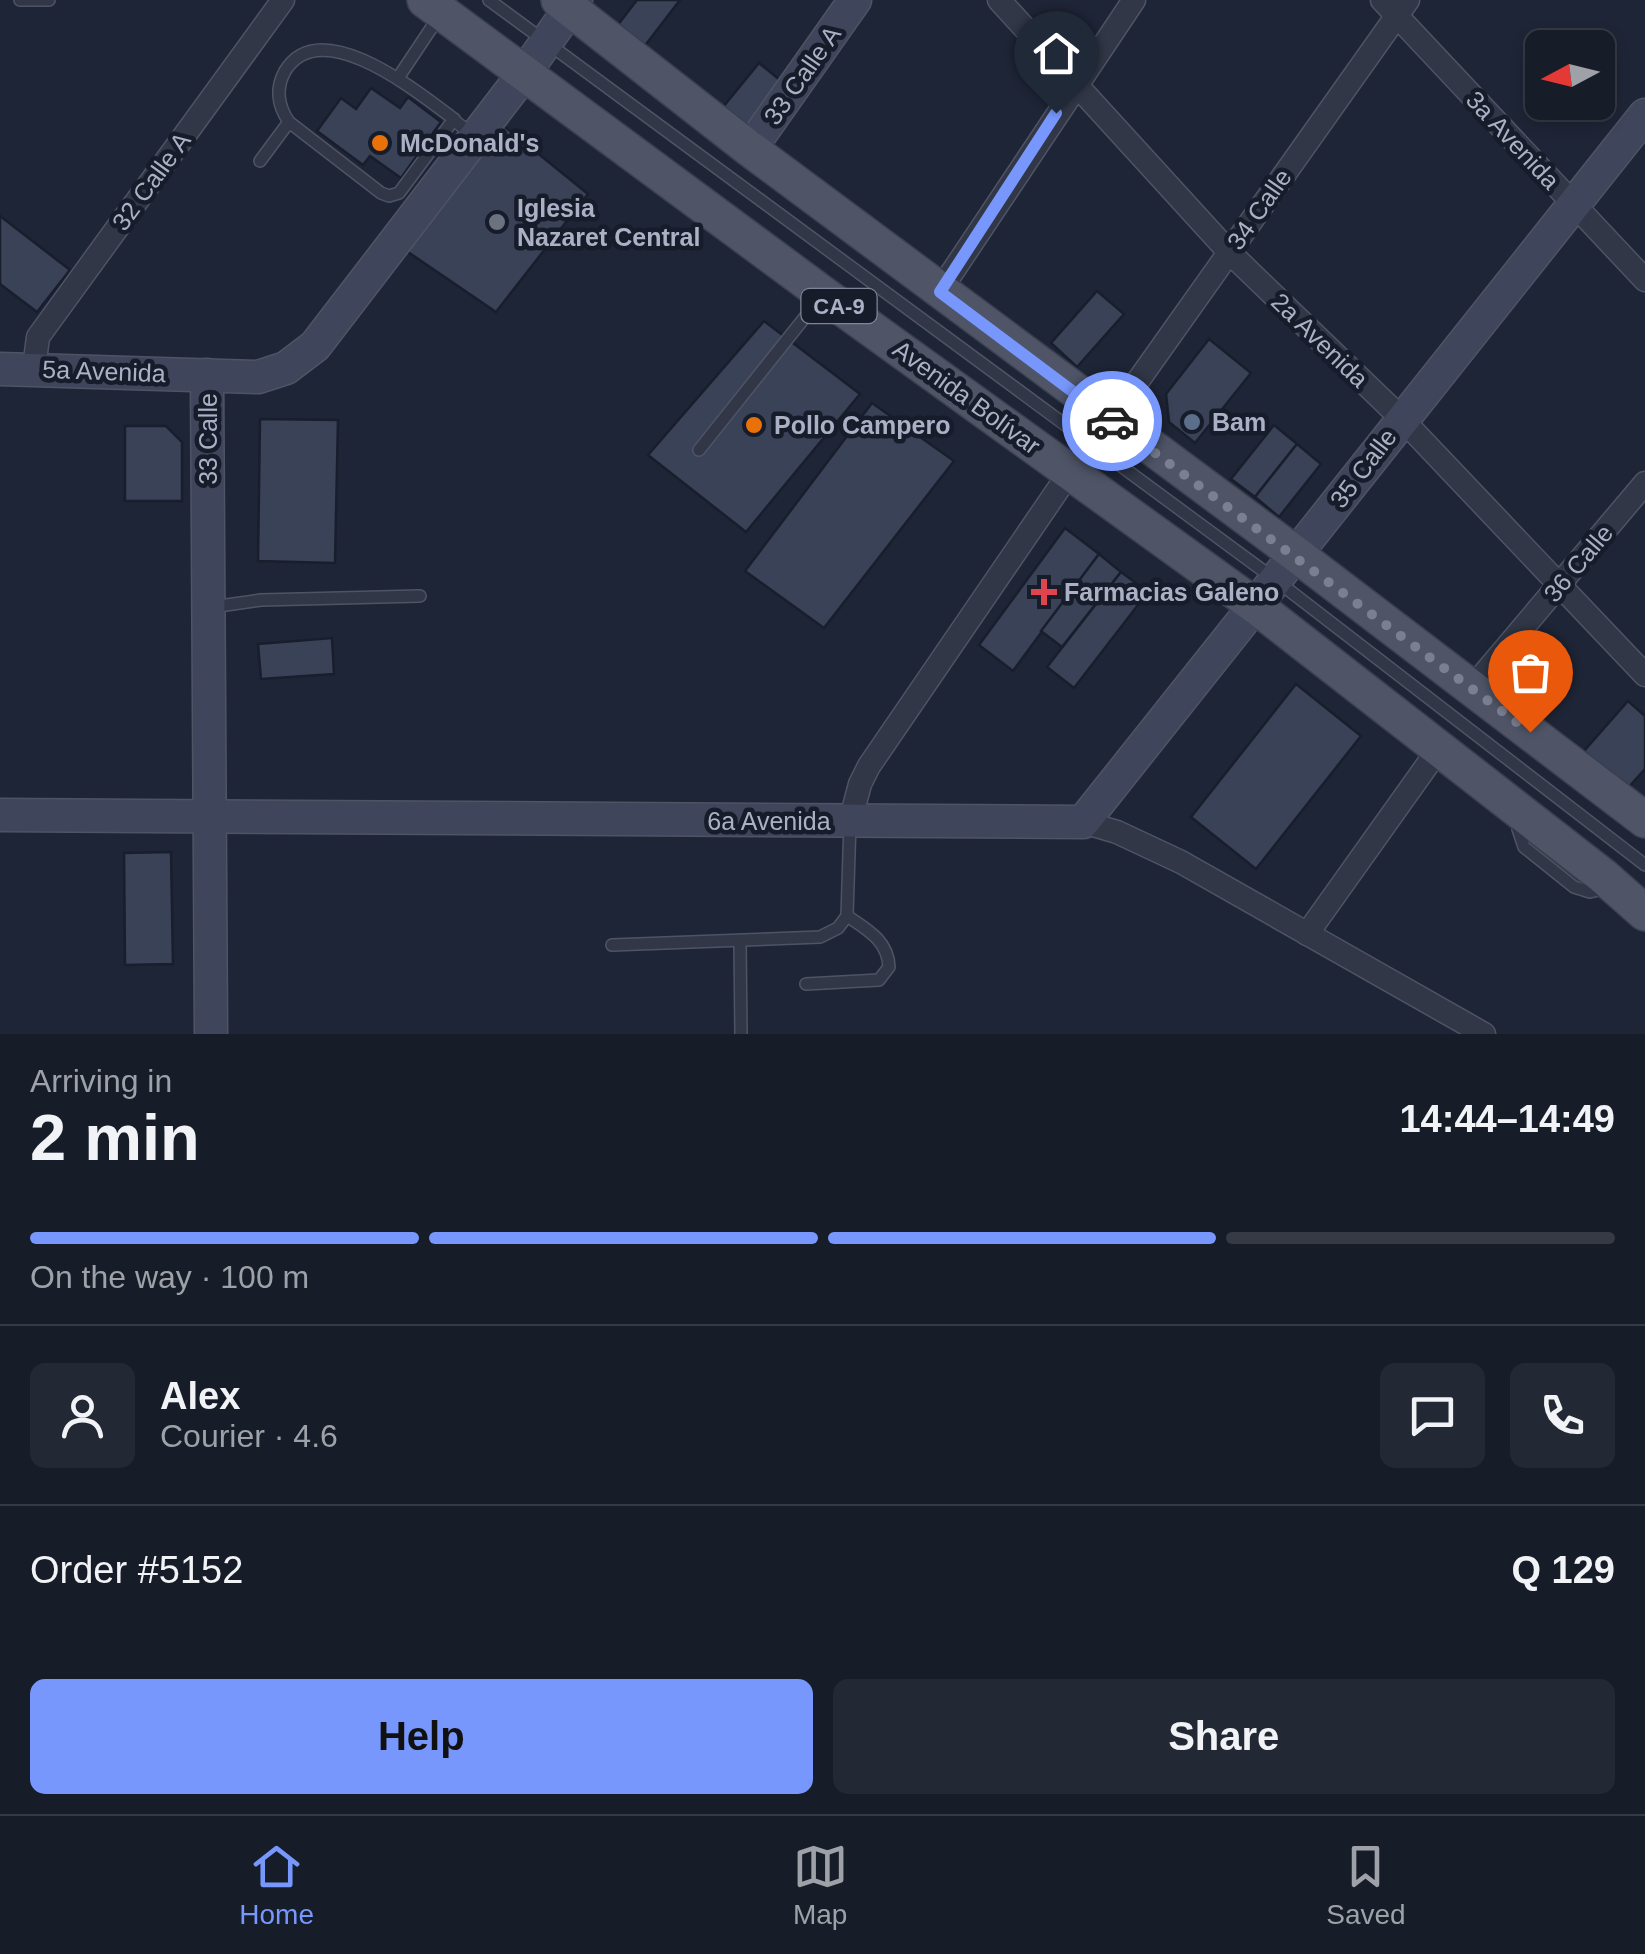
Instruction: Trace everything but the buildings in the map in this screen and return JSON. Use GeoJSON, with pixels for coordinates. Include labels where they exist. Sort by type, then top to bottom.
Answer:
{"type":"FeatureCollection","features":[{"type":"Feature","properties":{"kind":"main road","name":"Avenida Bolívar"},"geometry":{"type":"LineString","coordinates":[[568,3],[750,149],[1111,419],[1277,581],[1438,750],[1645,913]]}},
{"type":"Feature","properties":{"kind":"main road","name":"Avenida Bolívar"},"geometry":{"type":"LineString","coordinates":[[433,7],[1070,472],[1472,688],[1645,820]]}},
{"type":"Feature","properties":{"kind":"street","name":"32 Calle A"},"geometry":{"type":"LineString","coordinates":[[34,368],[38,337],[283,0]]}},
{"type":"Feature","properties":{"kind":"street","name":"33 Calle A"},"geometry":{"type":"LineString","coordinates":[[750,149],[855,0]]}},
{"type":"Feature","properties":{"kind":"street","name":"2a Avenida"},"geometry":{"type":"LineString","coordinates":[[999,0],[1229,252],[1401,418],[1645,675]]}},
{"type":"Feature","properties":{"kind":"street"},"geometry":{"type":"LineString","coordinates":[[940,292],[1134,0]]}},
{"type":"Feature","properties":{"kind":"street","name":"33 Calle"},"geometry":{"type":"LineString","coordinates":[[211,1034],[207,818],[208,375],[258,377],[286,368],[315,346],[465,128],[523,75],[568,3]]}},
{"type":"Feature","properties":{"kind":"street","name":"3a Avenida"},"geometry":{"type":"LineString","coordinates":[[1395,5],[1645,280]]}},
{"type":"Feature","properties":{"kind":"street","name":"34 Calle"},"geometry":{"type":"LineString","coordinates":[[1111,419],[1395,5]]}},
{"type":"Feature","properties":{"kind":"street","name":"35 Calle"},"geometry":{"type":"LineString","coordinates":[[1084,822],[1645,115]]}},
{"type":"Feature","properties":{"kind":"street","name":"5a Avenida"},"geometry":{"type":"LineString","coordinates":[[0,369],[208,375]]}},
{"type":"Feature","properties":{"kind":"street"},"geometry":{"type":"LineString","coordinates":[[850,822],[868,766],[1070,472]]}},
{"type":"Feature","properties":{"kind":"street","name":"36 Calle"},"geometry":{"type":"LineString","coordinates":[[1472,688],[1645,484]]}},
{"type":"Feature","properties":{"kind":"street"},"geometry":{"type":"LineString","coordinates":[[1307,934],[1438,750]]}},
{"type":"Feature","properties":{"kind":"street","name":"6a Avenida"},"geometry":{"type":"LineString","coordinates":[[0,815],[1084,822],[1165,854],[1484,1034]]}},
{"type":"Feature","properties":{"kind":"street"},"geometry":{"type":"LineString","coordinates":[[211,992],[225,1034]]}},
{"type":"Feature","properties":{"kind":"lane"},"geometry":{"type":"LineString","coordinates":[[20,0],[49,0]]}},
{"type":"Feature","properties":{"kind":"lane"},"geometry":{"type":"LineString","coordinates":[[489,0],[1277,581],[1645,865]]}},
{"type":"Feature","properties":{"kind":"lane"},"geometry":{"type":"LineString","coordinates":[[398,78],[433,7]]}},
{"type":"Feature","properties":{"kind":"lane"},"geometry":{"type":"LineString","coordinates":[[314,52],[367,60],[398,78],[465,128],[399,193],[388,196],[288,122],[280,109],[279,92],[287,68],[296,58],[314,52]]}},
{"type":"Feature","properties":{"kind":"lane"},"geometry":{"type":"LineString","coordinates":[[260,161],[288,122]]}},
{"type":"Feature","properties":{"kind":"lane"},"geometry":{"type":"LineString","coordinates":[[699,450],[823,294]]}},
{"type":"Feature","properties":{"kind":"lane"},"geometry":{"type":"LineString","coordinates":[[208,608],[261,600],[420,596]]}},
{"type":"Feature","properties":{"kind":"lane"},"geometry":{"type":"LineString","coordinates":[[612,945],[820,937],[838,928],[848,916],[850,822]]}},
{"type":"Feature","properties":{"kind":"lane"},"geometry":{"type":"LineString","coordinates":[[806,984],[879,980],[890,967],[882,941],[848,916]]}},
{"type":"Feature","properties":{"kind":"lane"},"geometry":{"type":"LineString","coordinates":[[740,942],[741,1034]]}},
{"type":"Feature","properties":{"kind":"way so far"},"geometry":{"type":"LineString","coordinates":[[1112,421],[1530,732]]}},
{"type":"Feature","properties":{"kind":"place","name":"McDonald's"},"geometry":{"type":"Point","coordinates":[380,143]}},
{"type":"Feature","properties":{"kind":"place","name":"Iglesia Nazaret Central"},"geometry":{"type":"Point","coordinates":[497,222]}},
{"type":"Feature","properties":{"kind":"place","name":"Bam"},"geometry":{"type":"Point","coordinates":[1192,422]}},
{"type":"Feature","properties":{"kind":"place","name":"Pollo Campero"},"geometry":{"type":"Point","coordinates":[754,425]}},
{"type":"Feature","properties":{"kind":"place","name":"Farmacias Galeno"},"geometry":{"type":"Point","coordinates":[1044,592]}},
{"type":"Feature","properties":{"kind":"route"},"geometry":{"type":"LineString","coordinates":[[1056,113],[940,292],[1112,421]]}}]}
